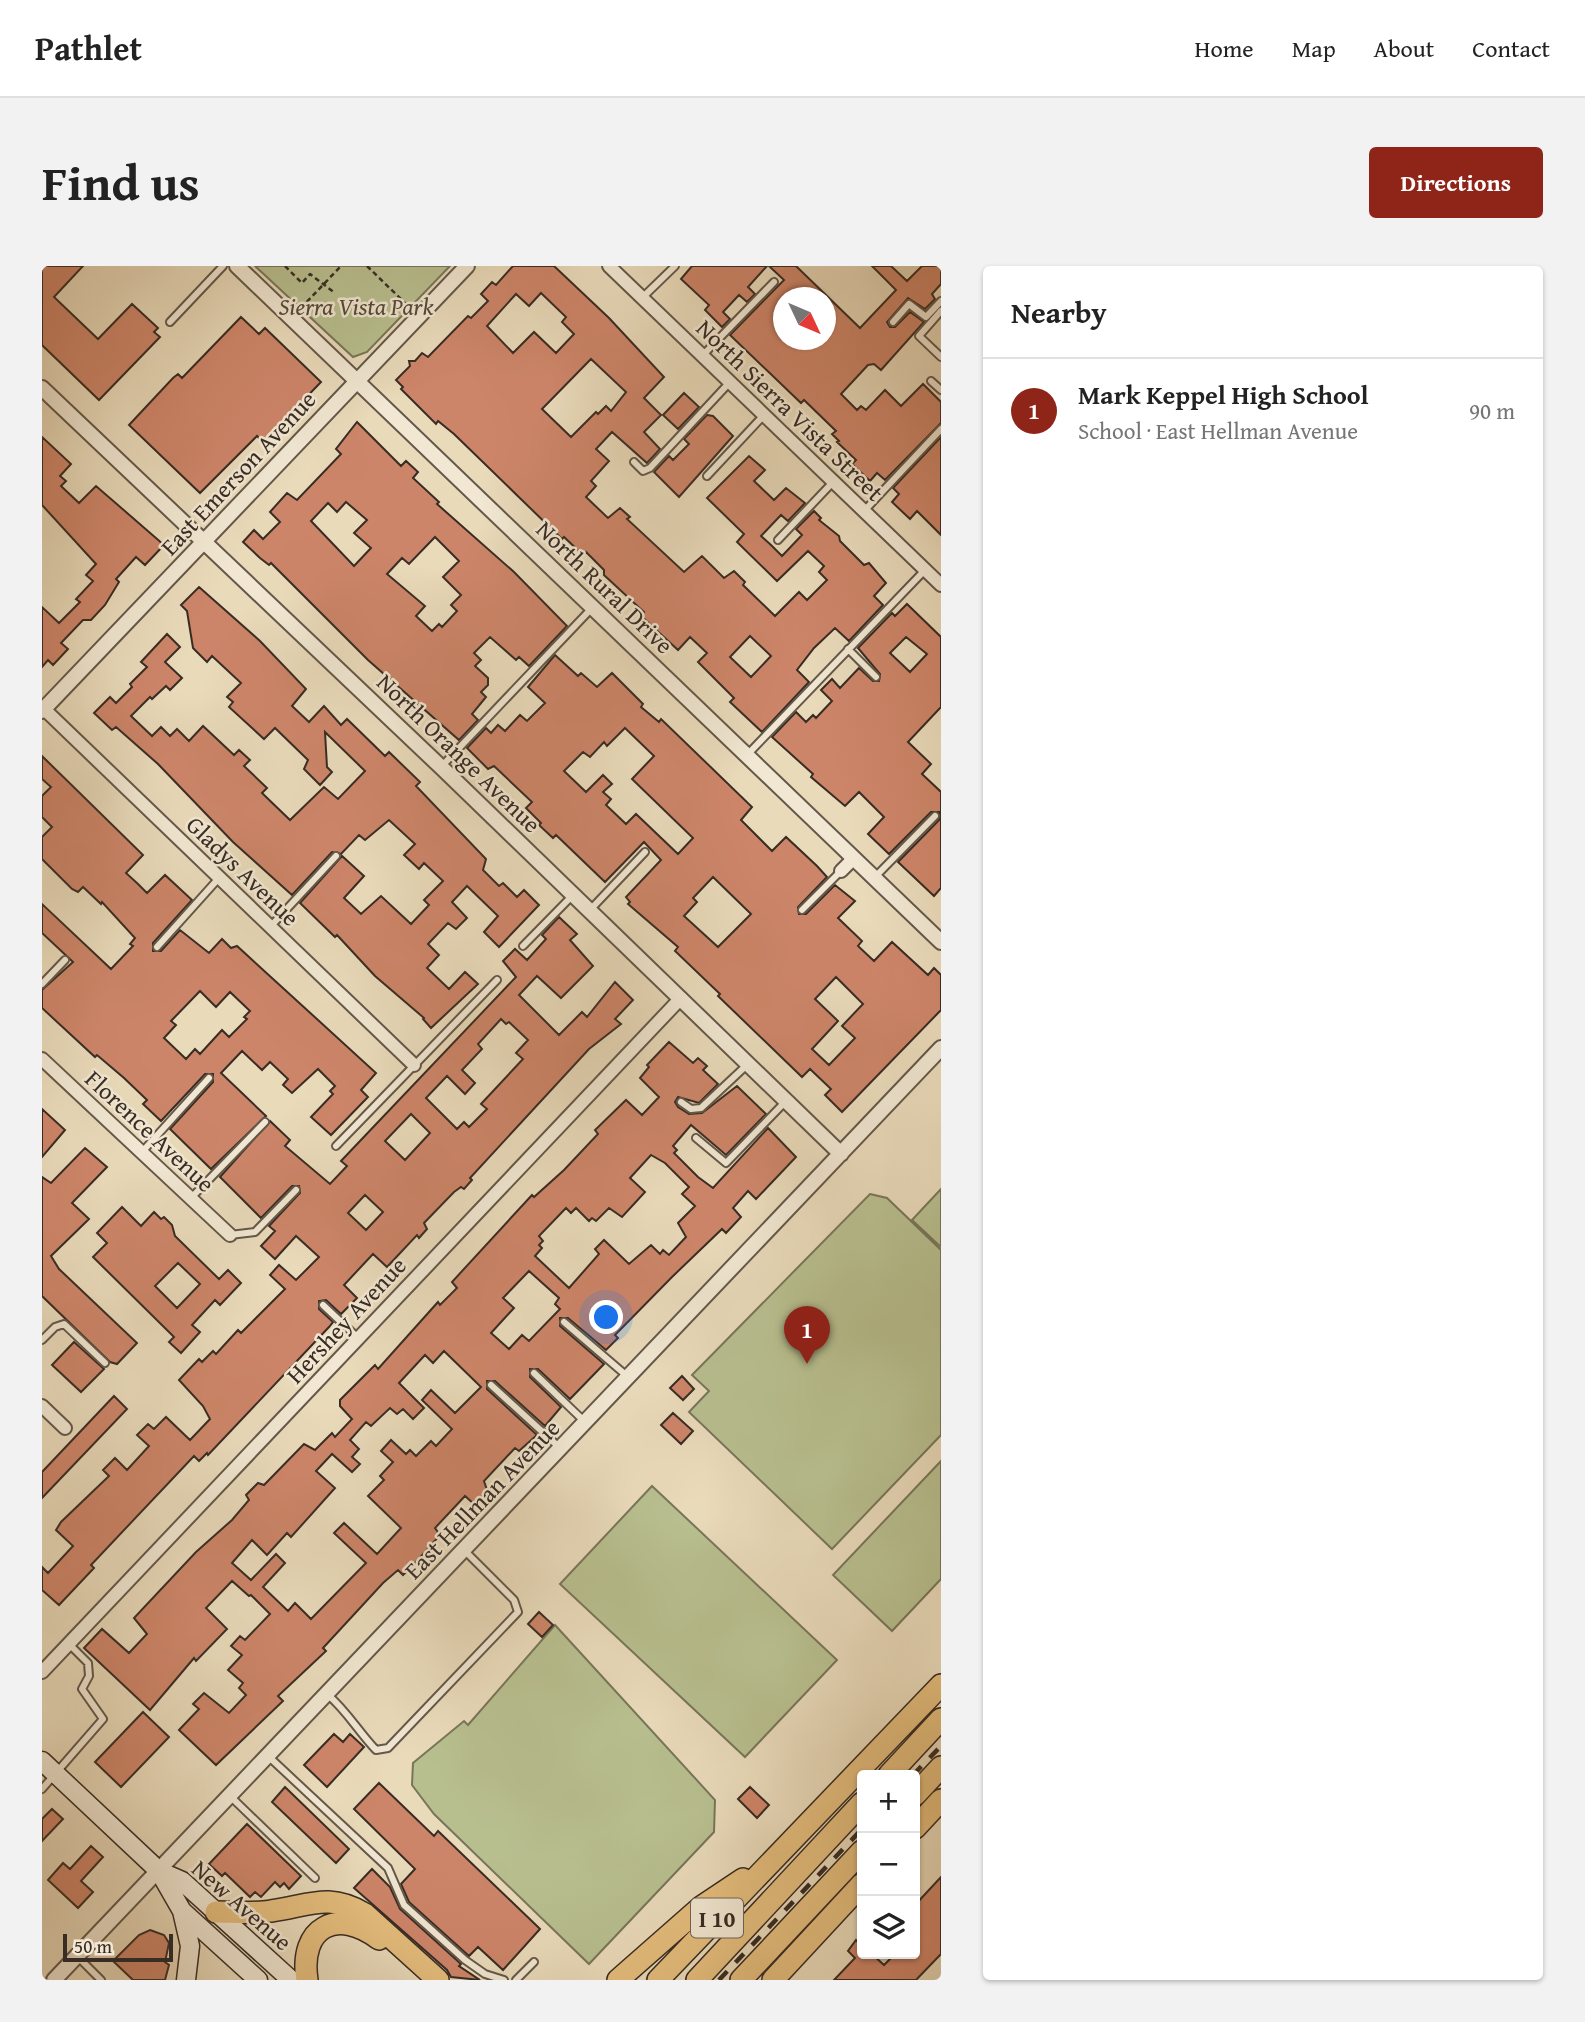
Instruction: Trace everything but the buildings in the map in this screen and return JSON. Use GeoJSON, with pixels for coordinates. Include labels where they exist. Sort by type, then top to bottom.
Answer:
{"type":"FeatureCollection","features":[{"type":"Feature","properties":{"kind":"highway","name":"I 10"},"geometry":{"type":"LineString","coordinates":[[658,1980],[941,1685]]}},
{"type":"Feature","properties":{"kind":"highway"},"geometry":{"type":"LineString","coordinates":[[893,1770],[941,1719]]}},
{"type":"Feature","properties":{"kind":"highway"},"geometry":{"type":"LineString","coordinates":[[920,1790],[941,1767]]}},
{"type":"Feature","properties":{"kind":"highway"},"geometry":{"type":"LineString","coordinates":[[920,1823],[941,1800]]}},
{"type":"Feature","properties":{"kind":"highway"},"geometry":{"type":"LineString","coordinates":[[697,1980],[857,1808]]}},
{"type":"Feature","properties":{"kind":"highway"},"geometry":{"type":"LineString","coordinates":[[618,1980],[701,1907],[777,1856]]}},
{"type":"Feature","properties":{"kind":"highway"},"geometry":{"type":"LineString","coordinates":[[741,1980],[857,1856]]}},
{"type":"Feature","properties":{"kind":"highway"},"geometry":{"type":"LineString","coordinates":[[773,1980],[857,1889]]}},
{"type":"Feature","properties":{"kind":"highway"},"geometry":{"type":"LineString","coordinates":[[216,1912],[270,1912],[324,1900],[352,1906],[365,1914],[438,1980]]}},
{"type":"Feature","properties":{"kind":"highway"},"geometry":{"type":"LineString","coordinates":[[307,1980],[304,1959],[313,1936],[323,1927],[336,1922],[369,1932],[424,1980]]}},
{"type":"Feature","properties":{"kind":"main road","name":"New Avenue"},"geometry":{"type":"LineString","coordinates":[[48,1767],[159,1871],[182,1911],[258,1980]]}},
{"type":"Feature","properties":{"kind":"main road","name":"New Avenue"},"geometry":{"type":"LineString","coordinates":[[159,1871],[182,1881],[291,1980]]}},
{"type":"Feature","properties":{"kind":"main road"},"geometry":{"type":"LineString","coordinates":[[182,1911],[190,1946],[186,1980]]}},
{"type":"Feature","properties":{"kind":"street","name":"North Rural Drive"},"geometry":{"type":"LineString","coordinates":[[237,266],[941,942]]}},
{"type":"Feature","properties":{"kind":"street","name":"East Emerson Avenue"},"geometry":{"type":"LineString","coordinates":[[43,709],[467,266]]}},
{"type":"Feature","properties":{"kind":"street","name":"North Sierra Vista Street"},"geometry":{"type":"LineString","coordinates":[[609,266],[941,585]]}},
{"type":"Feature","properties":{"kind":"street","name":"North Orange Avenue"},"geometry":{"type":"LineString","coordinates":[[42,388],[441,767],[841,1154]]}},
{"type":"Feature","properties":{"kind":"street","name":"Gladys Avenue"},"geometry":{"type":"LineString","coordinates":[[43,709],[414,1065]]}},
{"type":"Feature","properties":{"kind":"street"},"geometry":{"type":"LineString","coordinates":[[841,871],[854,858]]}},
{"type":"Feature","properties":{"kind":"street","name":"Hershey Avenue"},"geometry":{"type":"LineString","coordinates":[[42,1672],[681,998]]}},
{"type":"Feature","properties":{"kind":"street","name":"East Hellman Avenue"},"geometry":{"type":"LineString","coordinates":[[54,1980],[841,1154],[935,1059],[941,1048]]}},
{"type":"Feature","properties":{"kind":"street","name":"Florence Avenue"},"geometry":{"type":"LineString","coordinates":[[42,1059],[230,1235]]}},
{"type":"Feature","properties":{"kind":"street"},"geometry":{"type":"LineString","coordinates":[[42,1406],[65,1428]]}},
{"type":"Feature","properties":{"kind":"lane"},"geometry":{"type":"LineString","coordinates":[[170,322],[223,266]]}},
{"type":"Feature","properties":{"kind":"lane"},"geometry":{"type":"LineString","coordinates":[[642,298],[676,266]]}},
{"type":"Feature","properties":{"kind":"lane"},"geometry":{"type":"LineString","coordinates":[[703,355],[774,282]]}},
{"type":"Feature","properties":{"kind":"lane"},"geometry":{"type":"LineString","coordinates":[[893,322],[909,304],[926,317],[941,301]]}},
{"type":"Feature","properties":{"kind":"lane"},"geometry":{"type":"LineString","coordinates":[[941,311],[919,336],[941,357]]}},
{"type":"Feature","properties":{"kind":"lane"},"geometry":{"type":"LineString","coordinates":[[931,381],[941,390]]}},
{"type":"Feature","properties":{"kind":"lane"},"geometry":{"type":"LineString","coordinates":[[634,462],[643,471],[650,468],[730,382]]}},
{"type":"Feature","properties":{"kind":"lane"},"geometry":{"type":"LineString","coordinates":[[706,476],[764,415]]}},
{"type":"Feature","properties":{"kind":"lane"},"geometry":{"type":"LineString","coordinates":[[864,510],[941,429]]}},
{"type":"Feature","properties":{"kind":"lane"},"geometry":{"type":"LineString","coordinates":[[778,540],[834,481]]}},
{"type":"Feature","properties":{"kind":"lane"},"geometry":{"type":"LineString","coordinates":[[747,755],[925,570]]}},
{"type":"Feature","properties":{"kind":"lane"},"geometry":{"type":"LineString","coordinates":[[441,767],[593,607]]}},
{"type":"Feature","properties":{"kind":"lane"},"geometry":{"type":"LineString","coordinates":[[848,649],[876,677]]}},
{"type":"Feature","properties":{"kind":"lane"},"geometry":{"type":"LineString","coordinates":[[875,877],[935,816]]}},
{"type":"Feature","properties":{"kind":"lane"},"geometry":{"type":"LineString","coordinates":[[590,910],[645,852]]}},
{"type":"Feature","properties":{"kind":"lane"},"geometry":{"type":"LineString","coordinates":[[270,927],[336,856]]}},
{"type":"Feature","properties":{"kind":"lane"},"geometry":{"type":"LineString","coordinates":[[802,910],[841,871]]}},
{"type":"Feature","properties":{"kind":"lane"},"geometry":{"type":"LineString","coordinates":[[157,947],[219,878]]}},
{"type":"Feature","properties":{"kind":"lane"},"geometry":{"type":"LineString","coordinates":[[523,946],[574,895]]}},
{"type":"Feature","properties":{"kind":"lane"},"geometry":{"type":"LineString","coordinates":[[42,984],[65,960]]}},
{"type":"Feature","properties":{"kind":"lane"},"geometry":{"type":"LineString","coordinates":[[336,1146],[497,980]]}},
{"type":"Feature","properties":{"kind":"lane"},"geometry":{"type":"LineString","coordinates":[[681,1102],[691,1109],[701,1108],[749,1063]]}},
{"type":"Feature","properties":{"kind":"lane"},"geometry":{"type":"LineString","coordinates":[[142,1152],[209,1078]]}},
{"type":"Feature","properties":{"kind":"lane"},"geometry":{"type":"LineString","coordinates":[[696,1139],[726,1163],[786,1101]]}},
{"type":"Feature","properties":{"kind":"lane"},"geometry":{"type":"LineString","coordinates":[[191,1198],[265,1122]]}},
{"type":"Feature","properties":{"kind":"lane"},"geometry":{"type":"LineString","coordinates":[[230,1235],[255,1232],[296,1190]]}},
{"type":"Feature","properties":{"kind":"lane"},"geometry":{"type":"LineString","coordinates":[[323,1306],[358,1338]]}},
{"type":"Feature","properties":{"kind":"lane"},"geometry":{"type":"LineString","coordinates":[[564,1322],[628,1378]]}},
{"type":"Feature","properties":{"kind":"lane"},"geometry":{"type":"LineString","coordinates":[[42,1340],[55,1327],[64,1324],[105,1363]]}},
{"type":"Feature","properties":{"kind":"lane"},"geometry":{"type":"LineString","coordinates":[[534,1373],[586,1422]]}},
{"type":"Feature","properties":{"kind":"lane"},"geometry":{"type":"LineString","coordinates":[[491,1385],[561,1449]]}},
{"type":"Feature","properties":{"kind":"lane"},"geometry":{"type":"LineString","coordinates":[[327,1694],[347,1711],[355,1728],[376,1750],[388,1748],[518,1612],[514,1600],[464,1550]]}},
{"type":"Feature","properties":{"kind":"lane"},"geometry":{"type":"LineString","coordinates":[[42,1789],[48,1767],[103,1719],[82,1689],[89,1676],[88,1663],[69,1644]]}},
{"type":"Feature","properties":{"kind":"lane"},"geometry":{"type":"LineString","coordinates":[[268,1756],[388,1868],[404,1905],[465,1960],[485,1974],[505,1980]]}},
{"type":"Feature","properties":{"kind":"lane"},"geometry":{"type":"LineString","coordinates":[[230,1796],[315,1878]]}},
{"type":"Feature","properties":{"kind":"lane"},"geometry":{"type":"LineString","coordinates":[[78,1956],[101,1980]]}},
{"type":"Feature","properties":{"kind":"lane"},"geometry":{"type":"LineString","coordinates":[[516,1980],[534,1962]]}},
{"type":"Feature","properties":{"kind":"path"},"geometry":{"type":"LineString","coordinates":[[285,266],[302,282],[310,274],[335,293]]}},
{"type":"Feature","properties":{"kind":"path"},"geometry":{"type":"LineString","coordinates":[[301,308],[341,266]]}},
{"type":"Feature","properties":{"kind":"path"},"geometry":{"type":"LineString","coordinates":[[367,266],[406,304]]}},
{"type":"Feature","properties":{"kind":"green space","name":"Sierra Vista Park"},"geometry":{"type":"Polygon","coordinates":[[[255,266],[450,266],[367,352],[353,357],[255,266]]]}},
{"type":"Feature","properties":{"kind":"green space"},"geometry":{"type":"Polygon","coordinates":[[[941,1189],[941,1247],[912,1220],[941,1189]]]}},
{"type":"Feature","properties":{"kind":"green space"},"geometry":{"type":"Polygon","coordinates":[[[870,1194],[887,1198],[941,1250],[941,1435],[832,1549],[689,1412],[709,1391],[692,1375],[870,1194]]]}},
{"type":"Feature","properties":{"kind":"green space"},"geometry":{"type":"Polygon","coordinates":[[[941,1461],[941,1579],[892,1631],[833,1575],[941,1461]]]}},
{"type":"Feature","properties":{"kind":"green space"},"geometry":{"type":"Polygon","coordinates":[[[652,1486],[837,1660],[745,1757],[560,1584],[652,1486]]]}},
{"type":"Feature","properties":{"kind":"green space"},"geometry":{"type":"Polygon","coordinates":[[[555,1625],[715,1800],[714,1832],[589,1964],[434,1814],[412,1785],[413,1763],[464,1721],[468,1725],[555,1625]]]}},
{"type":"Feature","properties":{"kind":"railway"},"geometry":{"type":"LineString","coordinates":[[918,1770],[941,1746]]}},
{"type":"Feature","properties":{"kind":"railway"},"geometry":{"type":"LineString","coordinates":[[719,1980],[858,1833]]}},
{"type":"Feature","properties":{"kind":"place","name":"Mark Keppel High School"},"geometry":{"type":"Point","coordinates":[807,1364]}}]}
